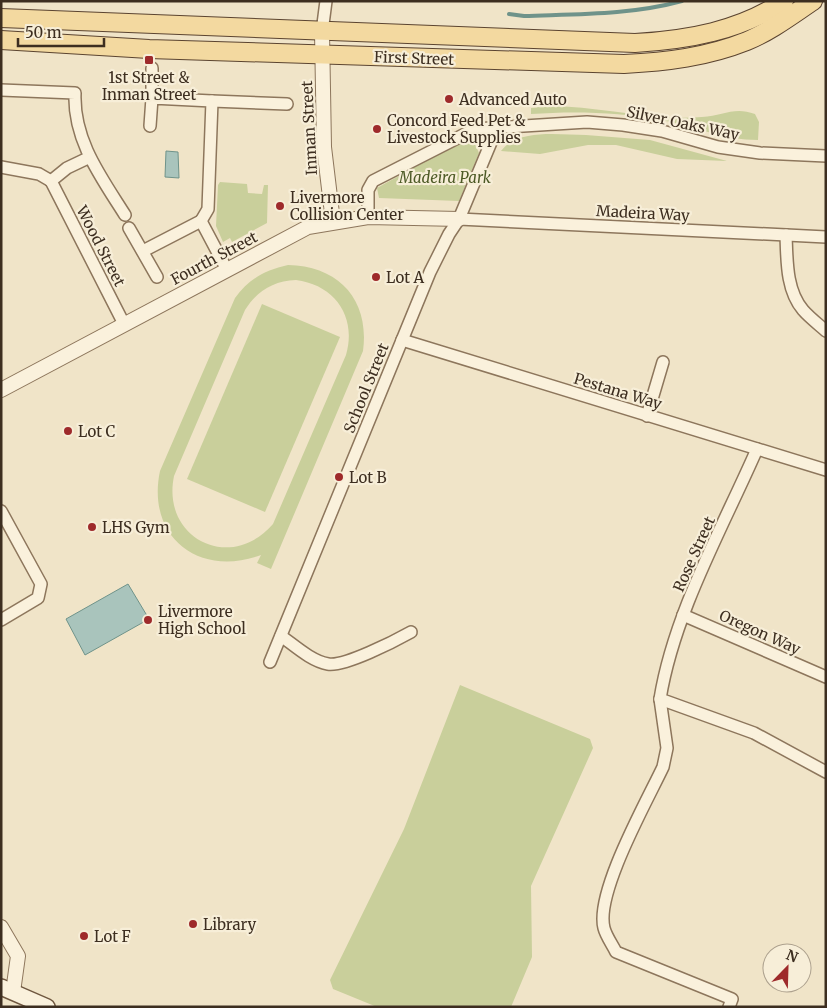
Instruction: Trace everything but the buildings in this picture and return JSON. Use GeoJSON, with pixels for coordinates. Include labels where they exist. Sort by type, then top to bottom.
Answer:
{"type":"FeatureCollection","features":[{"type":"Feature","properties":{"kind":"main road","name":"First Street"},"geometry":{"type":"LineString","coordinates":[[1,18],[635,43],[705,35],[744,22],[784,1]]}},
{"type":"Feature","properties":{"kind":"main road","name":"First Street"},"geometry":{"type":"LineString","coordinates":[[1,40],[149,49],[624,64],[672,61],[714,52],[749,40],[813,1]]}},
{"type":"Feature","properties":{"kind":"main road"},"geometry":{"type":"LineString","coordinates":[[7,989],[46,1007]]}},
{"type":"Feature","properties":{"kind":"street"},"geometry":{"type":"LineString","coordinates":[[322,32],[326,1]]}},
{"type":"Feature","properties":{"kind":"street","name":"Inman Street"},"geometry":{"type":"LineString","coordinates":[[322,32],[324,147],[333,222]]}},
{"type":"Feature","properties":{"kind":"street"},"geometry":{"type":"LineString","coordinates":[[150,126],[152,68]]}},
{"type":"Feature","properties":{"kind":"street"},"geometry":{"type":"LineString","coordinates":[[1,90],[74,93],[74,110],[88,158],[125,215]]}},
{"type":"Feature","properties":{"kind":"street"},"geometry":{"type":"LineString","coordinates":[[152,98],[287,104]]}},
{"type":"Feature","properties":{"kind":"street"},"geometry":{"type":"LineString","coordinates":[[143,251],[201,221],[208,209],[212,101]]}},
{"type":"Feature","properties":{"kind":"street","name":"Silver Oaks Way"},"geometry":{"type":"LineString","coordinates":[[368,217],[368,190],[373,180],[470,131],[587,122],[662,131],[718,147],[760,153],[826,156]]}},
{"type":"Feature","properties":{"kind":"street","name":"School Street"},"geometry":{"type":"LineString","coordinates":[[270,662],[430,272],[449,234],[459,219],[496,128]]}},
{"type":"Feature","properties":{"kind":"street"},"geometry":{"type":"LineString","coordinates":[[1,166],[39,174],[51,181],[66,168],[88,158]]}},
{"type":"Feature","properties":{"kind":"street","name":"Wood Street"},"geometry":{"type":"LineString","coordinates":[[51,181],[124,324]]}},
{"type":"Feature","properties":{"kind":"street","name":"Fourth Street"},"geometry":{"type":"LineString","coordinates":[[1,390],[308,227],[368,217],[459,219]]}},
{"type":"Feature","properties":{"kind":"street","name":"Madeira Way"},"geometry":{"type":"LineString","coordinates":[[459,219],[826,237]]}},
{"type":"Feature","properties":{"kind":"street"},"geometry":{"type":"LineString","coordinates":[[201,221],[228,270]]}},
{"type":"Feature","properties":{"kind":"street"},"geometry":{"type":"LineString","coordinates":[[129,228],[157,277]]}},
{"type":"Feature","properties":{"kind":"street"},"geometry":{"type":"LineString","coordinates":[[786,235],[788,272],[793,293],[802,309],[826,331]]}},
{"type":"Feature","properties":{"kind":"street","name":"Pestana Way"},"geometry":{"type":"LineString","coordinates":[[402,340],[826,470]]}},
{"type":"Feature","properties":{"kind":"street"},"geometry":{"type":"LineString","coordinates":[[647,416],[663,362]]}},
{"type":"Feature","properties":{"kind":"street","name":"Rose Street"},"geometry":{"type":"LineString","coordinates":[[729,1007],[732,998],[616,952],[603,927],[604,904],[610,880],[663,767],[667,748],[660,699],[664,674],[683,615],[757,449]]}},
{"type":"Feature","properties":{"kind":"street"},"geometry":{"type":"LineString","coordinates":[[1,511],[40,584],[38,598],[1,620]]}},
{"type":"Feature","properties":{"kind":"street","name":"Oregon Way"},"geometry":{"type":"LineString","coordinates":[[683,615],[826,677]]}},
{"type":"Feature","properties":{"kind":"street"},"geometry":{"type":"LineString","coordinates":[[281,636],[314,658],[328,664],[354,658],[394,642],[411,632]]}},
{"type":"Feature","properties":{"kind":"street"},"geometry":{"type":"LineString","coordinates":[[660,699],[754,733],[826,772]]}},
{"type":"Feature","properties":{"kind":"street"},"geometry":{"type":"LineString","coordinates":[[1,927],[18,956],[7,989]]}},
{"type":"Feature","properties":{"kind":"green space"},"geometry":{"type":"Polygon","coordinates":[[[548,106],[683,118],[735,111],[748,112],[755,114],[759,122],[758,140],[733,138],[673,123],[629,115],[580,112],[531,114],[531,108],[548,106]]]}},
{"type":"Feature","properties":{"kind":"green space"},"geometry":{"type":"Polygon","coordinates":[[[540,134],[586,135],[650,140],[727,161],[677,159],[616,145],[588,145],[540,154],[501,151],[508,144],[529,136],[540,134]]]}},
{"type":"Feature","properties":{"kind":"green space","name":"Madeira Park"},"geometry":{"type":"Polygon","coordinates":[[[467,141],[475,144],[479,153],[459,201],[379,198],[377,188],[460,142],[467,141]]]}},
{"type":"Feature","properties":{"kind":"green space"},"geometry":{"type":"Polygon","coordinates":[[[220,182],[247,184],[248,193],[262,194],[264,185],[268,185],[267,223],[232,242],[230,238],[223,242],[216,226],[218,185],[220,182]]]}},
{"type":"Feature","properties":{"kind":"green space"},"geometry":{"type":"Polygon","coordinates":[[[288,265],[306,267],[336,279],[347,289],[356,302],[364,333],[363,351],[271,569],[257,563],[261,555],[238,561],[217,561],[198,556],[182,546],[169,533],[161,515],[158,495],[160,471],[235,298],[240,291],[258,276],[288,265]],[[296,280],[280,282],[260,292],[245,310],[174,476],[173,498],[178,517],[189,532],[203,542],[220,547],[238,546],[256,539],[273,524],[346,355],[349,341],[348,328],[340,305],[322,288],[296,280]]]}},
{"type":"Feature","properties":{"kind":"green space"},"geometry":{"type":"Polygon","coordinates":[[[262,304],[340,337],[265,512],[187,479],[262,304]]]}},
{"type":"Feature","properties":{"kind":"green space"},"geometry":{"type":"Polygon","coordinates":[[[460,685],[590,739],[593,748],[531,886],[532,957],[511,1007],[377,1007],[333,989],[330,980],[404,829],[460,685]]]}},
{"type":"Feature","properties":{"kind":"water"},"geometry":{"type":"Polygon","coordinates":[[[166,151],[178,152],[179,178],[165,177],[166,151]]]}},
{"type":"Feature","properties":{"kind":"water"},"geometry":{"type":"Polygon","coordinates":[[[128,584],[149,619],[85,655],[66,619],[128,584]]]}},
{"type":"Feature","properties":{"kind":"waterway"},"geometry":{"type":"LineString","coordinates":[[509,14],[524,16],[604,13],[663,6],[682,1]]}},
{"type":"Feature","properties":{"kind":"place","name":"1st Street & Inman Street"},"geometry":{"type":"Point","coordinates":[149,60]}},
{"type":"Feature","properties":{"kind":"place","name":"Advanced Auto"},"geometry":{"type":"Point","coordinates":[449,99]}},
{"type":"Feature","properties":{"kind":"place","name":"Concord Feed Pet & Livestock Supplies"},"geometry":{"type":"Point","coordinates":[377,129]}},
{"type":"Feature","properties":{"kind":"place","name":"Livermore Collision Center"},"geometry":{"type":"Point","coordinates":[280,206]}},
{"type":"Feature","properties":{"kind":"place","name":"Lot A"},"geometry":{"type":"Point","coordinates":[376,277]}},
{"type":"Feature","properties":{"kind":"place","name":"Lot C"},"geometry":{"type":"Point","coordinates":[68,431]}},
{"type":"Feature","properties":{"kind":"place","name":"Lot B"},"geometry":{"type":"Point","coordinates":[339,477]}},
{"type":"Feature","properties":{"kind":"place","name":"LHS Gym"},"geometry":{"type":"Point","coordinates":[92,527]}},
{"type":"Feature","properties":{"kind":"place","name":"Livermore High School"},"geometry":{"type":"Point","coordinates":[148,620]}},
{"type":"Feature","properties":{"kind":"place","name":"Library"},"geometry":{"type":"Point","coordinates":[193,924]}},
{"type":"Feature","properties":{"kind":"place","name":"Lot F"},"geometry":{"type":"Point","coordinates":[84,936]}}]}
